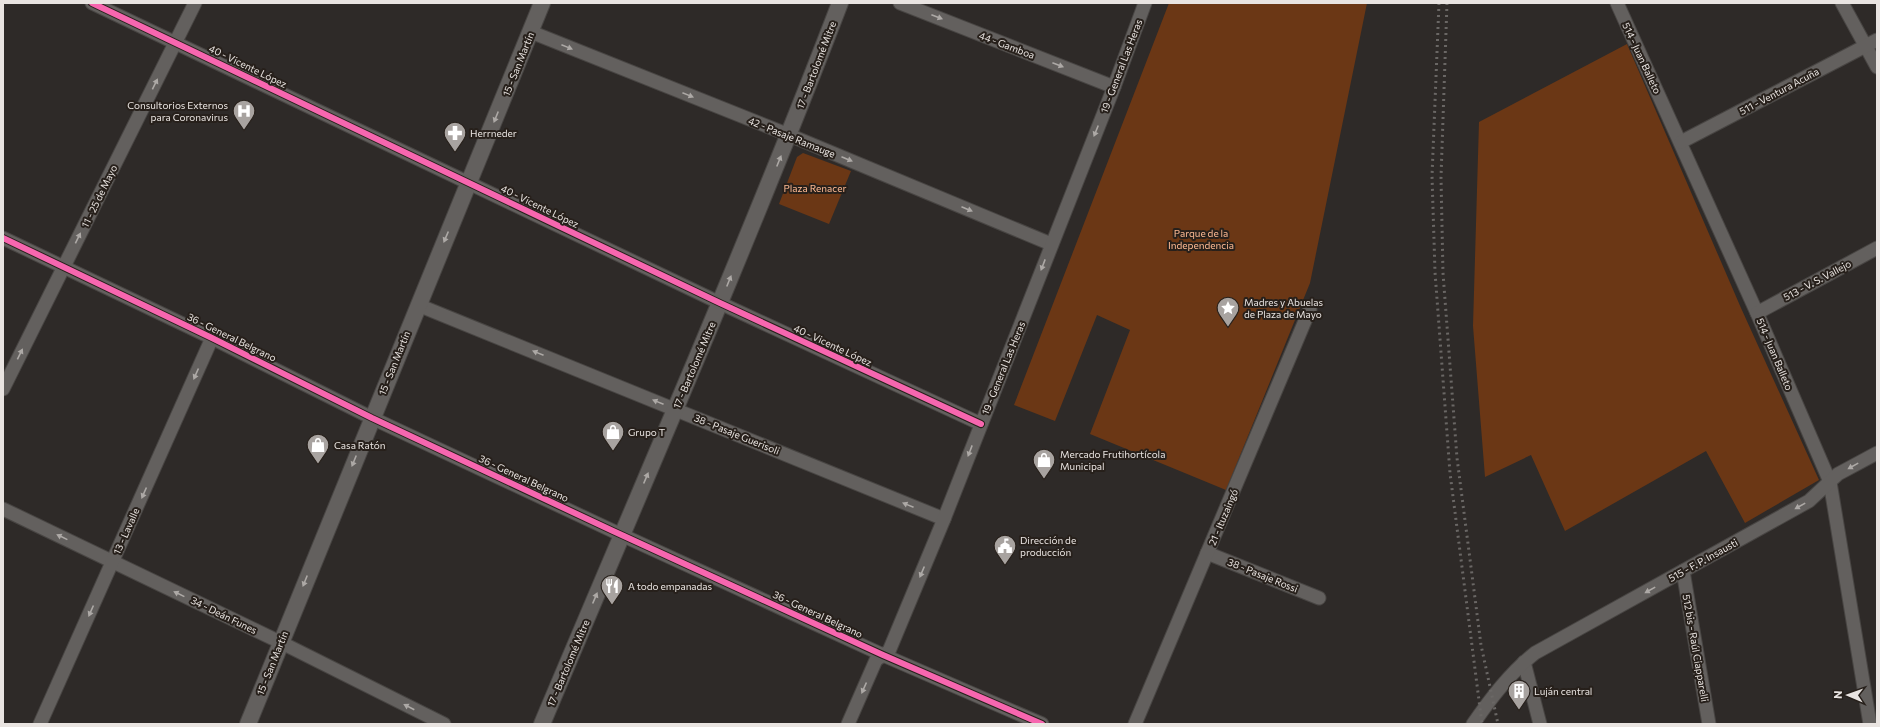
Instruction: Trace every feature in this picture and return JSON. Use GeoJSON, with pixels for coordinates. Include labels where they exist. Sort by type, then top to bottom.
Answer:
{"type":"FeatureCollection","features":[{"type":"Feature","properties":{"kind":"street","name":"40 - Vicente López"},"geometry":{"type":"LineString","coordinates":[[92,3],[720,303],[980,424]]}},
{"type":"Feature","properties":{"kind":"street","name":"11 - 25 de Mayo"},"geometry":{"type":"LineString","coordinates":[[3,389],[195,3]]}},
{"type":"Feature","properties":{"kind":"street","name":"15 - San Martín"},"geometry":{"type":"LineString","coordinates":[[248,724],[280,642],[542,3]]}},
{"type":"Feature","properties":{"kind":"street","name":"17 - Bartolomé Mitre"},"geometry":{"type":"LineString","coordinates":[[542,724],[720,303],[789,135],[840,3]]}},
{"type":"Feature","properties":{"kind":"street","name":"44 - Gamboa"},"geometry":{"type":"LineString","coordinates":[[900,3],[1114,87]]}},
{"type":"Feature","properties":{"kind":"street","name":"19 - General Las Heras"},"geometry":{"type":"LineString","coordinates":[[848,724],[876,660],[889,651],[944,519],[980,424],[1008,359],[1051,244],[1114,87],[1145,3]]}},
{"type":"Feature","properties":{"kind":"street","name":"514 - Juan Balleto"},"geometry":{"type":"LineString","coordinates":[[1617,3],[1681,142],[1830,482],[1870,724]]}},
{"type":"Feature","properties":{"kind":"street"},"geometry":{"type":"LineString","coordinates":[[1842,3],[1871,43],[1877,67]]}},
{"type":"Feature","properties":{"kind":"street","name":"42 - Pasaje Ramauge"},"geometry":{"type":"LineString","coordinates":[[531,32],[789,135],[1051,244]]}},
{"type":"Feature","properties":{"kind":"street","name":"511 - Ventura Acuña"},"geometry":{"type":"LineString","coordinates":[[1681,142],[1871,43]]}},
{"type":"Feature","properties":{"kind":"street","name":"36 - General Belgrano"},"geometry":{"type":"LineString","coordinates":[[3,238],[212,338],[372,418],[622,535],[883,655],[1042,724]]}},
{"type":"Feature","properties":{"kind":"street","name":"513 - V. S. Vallejo"},"geometry":{"type":"LineString","coordinates":[[1757,313],[1877,248]]}},
{"type":"Feature","properties":{"kind":"street","name":"38 - Pasaje Guerisoli"},"geometry":{"type":"LineString","coordinates":[[418,305],[944,519]]}},
{"type":"Feature","properties":{"kind":"street","name":"21 - Ituzaingó"},"geometry":{"type":"LineString","coordinates":[[1135,724],[1310,309]]}},
{"type":"Feature","properties":{"kind":"street","name":"13 - Lavalle"},"geometry":{"type":"LineString","coordinates":[[40,724],[212,338]]}},
{"type":"Feature","properties":{"kind":"street","name":"515 - F. P. Insausti"},"geometry":{"type":"LineString","coordinates":[[1472,724],[1492,697],[1524,662],[1535,653],[1809,501],[1838,474],[1877,453]]}},
{"type":"Feature","properties":{"kind":"street","name":"34 - Deán Funes"},"geometry":{"type":"LineString","coordinates":[[3,509],[280,642],[444,724]]}},
{"type":"Feature","properties":{"kind":"street","name":"38 - Pasaje Rossi"},"geometry":{"type":"LineString","coordinates":[[1207,553],[1319,598]]}},
{"type":"Feature","properties":{"kind":"street","name":"512 bis - Raúl Ciapparelli"},"geometry":{"type":"LineString","coordinates":[[1683,571],[1709,724]]}},
{"type":"Feature","properties":{"kind":"street"},"geometry":{"type":"LineString","coordinates":[[1524,662],[1540,724]]}},
{"type":"Feature","properties":{"kind":"green space","name":"Parque de la Independencia"},"geometry":{"type":"Polygon","coordinates":[[[1169,3],[1367,3],[1310,283],[1226,490],[1090,434],[1130,330],[1097,315],[1055,421],[1014,405],[1169,3]]]}},
{"type":"Feature","properties":{"kind":"green space"},"geometry":{"type":"Polygon","coordinates":[[[1627,44],[1741,308],[1819,480],[1745,523],[1706,451],[1565,531],[1531,455],[1485,477],[1473,326],[1479,122],[1627,44]]]}},
{"type":"Feature","properties":{"kind":"green space","name":"Plaza Renacer"},"geometry":{"type":"Polygon","coordinates":[[[803,153],[851,171],[829,224],[779,204],[797,157],[803,153]]]}},
{"type":"Feature","properties":{"kind":"railway"},"geometry":{"type":"LineString","coordinates":[[1439,3],[1432,176],[1435,272],[1450,473],[1482,724]]}},
{"type":"Feature","properties":{"kind":"railway"},"geometry":{"type":"LineString","coordinates":[[1447,3],[1441,177],[1443,273],[1457,458],[1481,645],[1498,724]]}},
{"type":"Feature","properties":{"kind":"cycle path"},"geometry":{"type":"LineString","coordinates":[[92,3],[720,303],[981,424]]}},
{"type":"Feature","properties":{"kind":"cycle path"},"geometry":{"type":"LineString","coordinates":[[3,238],[212,338],[372,418],[613,531],[883,655],[1042,724]]}},
{"type":"Feature","properties":{"kind":"place","name":"Consultorios Externos para Coronavirus"},"geometry":{"type":"Point","coordinates":[244,130]}},
{"type":"Feature","properties":{"kind":"place","name":"Herrneder"},"geometry":{"type":"Point","coordinates":[455,152]}},
{"type":"Feature","properties":{"kind":"place","name":"Madres y Abuelas de Plaza de Mayo"},"geometry":{"type":"Point","coordinates":[1228,328]}},
{"type":"Feature","properties":{"kind":"place","name":"Grupo T"},"geometry":{"type":"Point","coordinates":[613,452]}},
{"type":"Feature","properties":{"kind":"place","name":"Casa Ratón"},"geometry":{"type":"Point","coordinates":[318,464]}},
{"type":"Feature","properties":{"kind":"place","name":"Mercado Frutihortícola Municipal"},"geometry":{"type":"Point","coordinates":[1044,480]}},
{"type":"Feature","properties":{"kind":"place","name":"Dirección de producción"},"geometry":{"type":"Point","coordinates":[1005,566]}},
{"type":"Feature","properties":{"kind":"place","name":"A todo empanadas"},"geometry":{"type":"Point","coordinates":[612,606]}},
{"type":"Feature","properties":{"kind":"place","name":"Luján central"},"geometry":{"type":"Point","coordinates":[1519,710]}}]}
